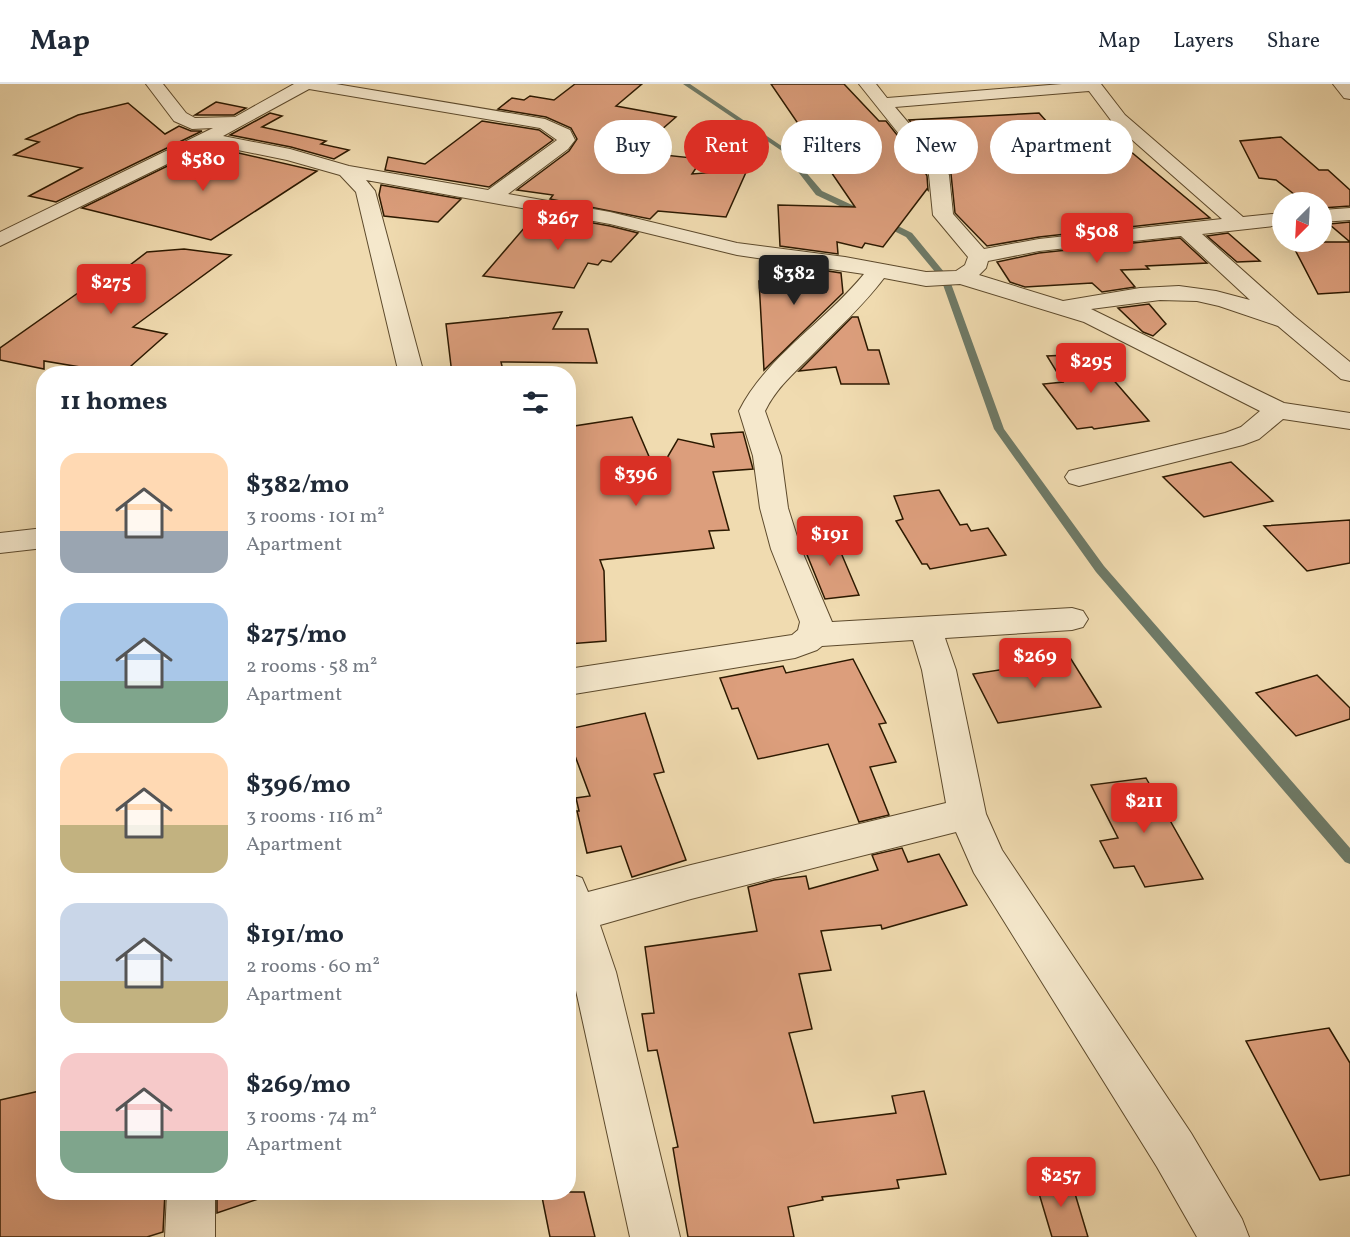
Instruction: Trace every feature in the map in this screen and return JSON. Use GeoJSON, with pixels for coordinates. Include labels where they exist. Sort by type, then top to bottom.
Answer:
{"type":"FeatureCollection","features":[{"type":"Feature","properties":{"kind":"street"},"geometry":{"type":"LineString","coordinates":[[154,84],[180,117],[192,124],[242,120]]}},
{"type":"Feature","properties":{"kind":"street"},"geometry":{"type":"LineString","coordinates":[[0,240],[242,120],[306,84],[545,124],[564,134],[566,140],[562,145],[493,196]]}},
{"type":"Feature","properties":{"kind":"street"},"geometry":{"type":"LineString","coordinates":[[867,84],[931,162],[939,175],[943,215],[979,256]]}},
{"type":"Feature","properties":{"kind":"street"},"geometry":{"type":"LineString","coordinates":[[1341,84],[1350,94]]}},
{"type":"Feature","properties":{"kind":"street"},"geometry":{"type":"LineString","coordinates":[[881,103],[978,98],[1093,85],[1119,119],[1238,223]]}},
{"type":"Feature","properties":{"kind":"street"},"geometry":{"type":"LineString","coordinates":[[205,138],[290,155],[347,171],[610,218],[737,249],[845,263],[926,279],[961,277],[1113,326],[1277,410],[1350,421]]}},
{"type":"Feature","properties":{"kind":"street"},"geometry":{"type":"LineString","coordinates":[[347,171],[365,191],[410,366]]}},
{"type":"Feature","properties":{"kind":"street"},"geometry":{"type":"LineString","coordinates":[[1332,215],[1350,214]]}},
{"type":"Feature","properties":{"kind":"street"},"geometry":{"type":"LineString","coordinates":[[979,256],[1039,245],[1272,220]]}},
{"type":"Feature","properties":{"kind":"street"},"geometry":{"type":"LineString","coordinates":[[1186,230],[1286,321],[1350,374]]}},
{"type":"Feature","properties":{"kind":"street"},"geometry":{"type":"LineString","coordinates":[[961,277],[975,268],[979,256]]}},
{"type":"Feature","properties":{"kind":"street"},"geometry":{"type":"LineString","coordinates":[[576,681],[795,646],[806,642],[813,635],[816,622],[786,549],[774,508],[767,456],[752,411],[756,401],[774,378],[858,296],[878,271]]}},
{"type":"Feature","properties":{"kind":"street"},"geometry":{"type":"LineString","coordinates":[[1061,308],[1135,296],[1192,295],[1230,301],[1286,321]]}},
{"type":"Feature","properties":{"kind":"street"},"geometry":{"type":"LineString","coordinates":[[1079,477],[1234,439],[1250,433],[1277,410]]}},
{"type":"Feature","properties":{"kind":"street"},"geometry":{"type":"LineString","coordinates":[[0,543],[36,539]]}},
{"type":"Feature","properties":{"kind":"street"},"geometry":{"type":"LineString","coordinates":[[813,635],[1072,619]]}},
{"type":"Feature","properties":{"kind":"street"},"geometry":{"type":"LineString","coordinates":[[926,629],[939,670],[967,814],[988,861],[1174,1150],[1224,1237]]}},
{"type":"Feature","properties":{"kind":"street"},"geometry":{"type":"LineString","coordinates":[[576,901],[690,882],[967,814]]}},
{"type":"Feature","properties":{"kind":"street"},"geometry":{"type":"LineString","coordinates":[[576,911],[595,972],[654,1237]]}},
{"type":"Feature","properties":{"kind":"street"},"geometry":{"type":"LineString","coordinates":[[190,1237],[191,1200]]}},
{"type":"Feature","properties":{"kind":"building"},"geometry":{"type":"Polygon","coordinates":[[[575,84],[642,84],[616,106],[676,117],[672,120],[594,120],[594,174],[672,174],[672,156],[684,157],[684,174],[745,174],[726,217],[658,211],[650,219],[550,199],[553,195],[517,190],[569,151],[577,139],[571,128],[546,117],[498,109],[512,98],[524,100],[530,96],[554,100],[575,84]]]}},
{"type":"Feature","properties":{"kind":"building"},"geometry":{"type":"Polygon","coordinates":[[[771,84],[844,84],[878,120],[796,120],[771,84]]]}},
{"type":"Feature","properties":{"kind":"building"},"geometry":{"type":"Polygon","coordinates":[[[216,102],[246,108],[234,115],[195,115],[216,102]]]}},
{"type":"Feature","properties":{"kind":"building"},"geometry":{"type":"Polygon","coordinates":[[[128,103],[165,134],[179,126],[191,131],[202,131],[56,202],[29,196],[82,168],[14,155],[39,142],[26,139],[78,115],[128,103]]]}},
{"type":"Feature","properties":{"kind":"building"},"geometry":{"type":"Polygon","coordinates":[[[270,113],[282,116],[262,127],[326,141],[321,144],[349,150],[334,159],[291,147],[230,135],[270,113]]]}},
{"type":"Feature","properties":{"kind":"building"},"geometry":{"type":"Polygon","coordinates":[[[1039,113],[1045,120],[990,120],[990,174],[1133,174],[1133,154],[1210,218],[1039,237],[987,246],[955,213],[951,174],[978,174],[978,120],[909,120],[1039,113]]]}},
{"type":"Feature","properties":{"kind":"building"},"geometry":{"type":"Polygon","coordinates":[[[482,121],[539,130],[553,140],[489,187],[385,170],[388,157],[425,164],[482,121]]]}},
{"type":"Feature","properties":{"kind":"building"},"geometry":{"type":"Polygon","coordinates":[[[882,121],[886,121],[894,131],[894,174],[926,174],[928,190],[883,247],[865,243],[862,248],[837,242],[838,254],[780,246],[778,205],[855,207],[832,174],[882,174],[882,121]]]}},
{"type":"Feature","properties":{"kind":"building"},"geometry":{"type":"Polygon","coordinates":[[[1281,137],[1319,170],[1328,170],[1350,190],[1350,206],[1332,207],[1332,192],[1291,192],[1276,180],[1259,178],[1240,141],[1281,137]]]}},
{"type":"Feature","properties":{"kind":"building"},"geometry":{"type":"Polygon","coordinates":[[[208,146],[317,171],[211,240],[82,208],[208,146]]]}},
{"type":"Feature","properties":{"kind":"building"},"geometry":{"type":"Polygon","coordinates":[[[381,185],[461,199],[438,222],[384,216],[379,195],[381,185]]]}},
{"type":"Feature","properties":{"kind":"building"},"geometry":{"type":"Polygon","coordinates":[[[537,213],[638,233],[611,262],[602,260],[598,265],[588,263],[574,288],[483,276],[537,213]]]}},
{"type":"Feature","properties":{"kind":"building"},"geometry":{"type":"Polygon","coordinates":[[[1350,222],[1350,242],[1332,227],[1332,224],[1350,222]]]}},
{"type":"Feature","properties":{"kind":"building"},"geometry":{"type":"Polygon","coordinates":[[[1228,233],[1260,261],[1237,262],[1207,236],[1228,233]]]}},
{"type":"Feature","properties":{"kind":"building"},"geometry":{"type":"Polygon","coordinates":[[[1180,238],[1207,263],[1146,266],[1149,269],[1121,270],[1135,287],[1102,292],[1092,283],[1025,287],[1010,282],[997,262],[1039,253],[1180,238]]]}},
{"type":"Feature","properties":{"kind":"building"},"geometry":{"type":"Polygon","coordinates":[[[1332,242],[1350,242],[1350,292],[1318,294],[1296,252],[1332,252],[1332,242]]]}},
{"type":"Feature","properties":{"kind":"building"},"geometry":{"type":"Polygon","coordinates":[[[184,249],[231,255],[133,327],[167,334],[131,366],[74,366],[44,361],[44,366],[36,367],[0,360],[0,348],[85,288],[96,291],[147,252],[184,249]]]}},
{"type":"Feature","properties":{"kind":"building"},"geometry":{"type":"Polygon","coordinates":[[[781,264],[841,273],[843,293],[764,370],[759,281],[782,282],[781,264]]]}},
{"type":"Feature","properties":{"kind":"building"},"geometry":{"type":"Polygon","coordinates":[[[1149,304],[1166,324],[1153,336],[1143,332],[1118,308],[1149,304]]]}},
{"type":"Feature","properties":{"kind":"building"},"geometry":{"type":"Polygon","coordinates":[[[562,312],[553,329],[588,329],[597,363],[501,362],[502,366],[451,366],[446,324],[562,312]]]}},
{"type":"Feature","properties":{"kind":"building"},"geometry":{"type":"Polygon","coordinates":[[[852,317],[858,317],[868,350],[879,350],[889,384],[841,384],[836,367],[799,371],[852,317]]]}},
{"type":"Feature","properties":{"kind":"building"},"geometry":{"type":"Polygon","coordinates":[[[1091,354],[1149,421],[1094,429],[1092,427],[1077,429],[1043,384],[1063,382],[1047,356],[1091,354]]]}},
{"type":"Feature","properties":{"kind":"building"},"geometry":{"type":"Polygon","coordinates":[[[632,417],[657,475],[678,439],[714,447],[711,434],[743,432],[753,469],[713,472],[729,530],[709,531],[714,548],[600,560],[604,571],[606,641],[576,643],[576,426],[632,417]]]}},
{"type":"Feature","properties":{"kind":"building"},"geometry":{"type":"Polygon","coordinates":[[[1231,462],[1273,501],[1204,517],[1163,477],[1231,462]]]}},
{"type":"Feature","properties":{"kind":"building"},"geometry":{"type":"Polygon","coordinates":[[[939,490],[960,525],[967,524],[971,531],[988,528],[1006,555],[930,569],[927,564],[922,564],[896,521],[903,519],[894,496],[939,490]]]}},
{"type":"Feature","properties":{"kind":"building"},"geometry":{"type":"Polygon","coordinates":[[[1350,520],[1350,563],[1307,571],[1264,526],[1350,520]]]}},
{"type":"Feature","properties":{"kind":"building"},"geometry":{"type":"Polygon","coordinates":[[[833,534],[859,595],[825,599],[801,540],[833,534]]]}},
{"type":"Feature","properties":{"kind":"building"},"geometry":{"type":"Polygon","coordinates":[[[1044,654],[1050,663],[1071,659],[1101,707],[998,723],[973,674],[1006,669],[1001,660],[1044,654]]]}},
{"type":"Feature","properties":{"kind":"building"},"geometry":{"type":"Polygon","coordinates":[[[853,659],[886,723],[879,724],[896,762],[870,767],[889,815],[859,822],[828,744],[758,759],[738,708],[732,709],[720,678],[783,666],[786,673],[853,659]]]}},
{"type":"Feature","properties":{"kind":"building"},"geometry":{"type":"Polygon","coordinates":[[[1317,675],[1350,708],[1350,719],[1296,736],[1256,693],[1317,675]]]}},
{"type":"Feature","properties":{"kind":"building"},"geometry":{"type":"Polygon","coordinates":[[[645,713],[664,772],[654,774],[686,860],[632,877],[621,846],[587,853],[576,798],[590,796],[576,758],[576,727],[645,713]]]}},
{"type":"Feature","properties":{"kind":"building"},"geometry":{"type":"Polygon","coordinates":[[[1146,778],[1203,879],[1145,887],[1134,866],[1114,868],[1100,841],[1118,838],[1091,785],[1146,778]]]}},
{"type":"Feature","properties":{"kind":"building"},"geometry":{"type":"Polygon","coordinates":[[[902,848],[908,862],[939,854],[967,905],[882,929],[881,925],[821,931],[831,970],[799,974],[812,1029],[789,1033],[814,1123],[896,1113],[892,1096],[924,1091],[946,1174],[897,1180],[899,1188],[822,1197],[823,1200],[788,1207],[794,1237],[688,1237],[673,1148],[678,1147],[657,1050],[648,1051],[642,1014],[654,1013],[645,947],[757,931],[748,887],[774,880],[806,876],[809,889],[878,870],[872,855],[902,848]]]}},
{"type":"Feature","properties":{"kind":"building"},"geometry":{"type":"Polygon","coordinates":[[[1329,1028],[1350,1063],[1350,1175],[1320,1180],[1246,1041],[1329,1028]]]}},
{"type":"Feature","properties":{"kind":"building"},"geometry":{"type":"Polygon","coordinates":[[[36,1092],[36,1200],[165,1200],[163,1232],[147,1237],[0,1237],[0,1100],[36,1092]]]}},
{"type":"Feature","properties":{"kind":"building"},"geometry":{"type":"Polygon","coordinates":[[[1070,1177],[1088,1237],[1052,1237],[1035,1180],[1070,1177]]]}},
{"type":"Feature","properties":{"kind":"building"},"geometry":{"type":"Polygon","coordinates":[[[576,1192],[584,1192],[595,1237],[550,1237],[543,1200],[576,1200],[576,1192]]]}},
{"type":"Feature","properties":{"kind":"building"},"geometry":{"type":"Polygon","coordinates":[[[217,1200],[255,1200],[217,1213],[217,1200]]]}},
{"type":"Feature","properties":{"kind":"waterway"},"geometry":{"type":"LineString","coordinates":[[686,84],[784,150],[819,193],[862,213]]}},
{"type":"Feature","properties":{"kind":"waterway"},"geometry":{"type":"LineString","coordinates":[[883,222],[909,235],[945,278],[999,429],[1100,569],[1350,858]]}}]}
